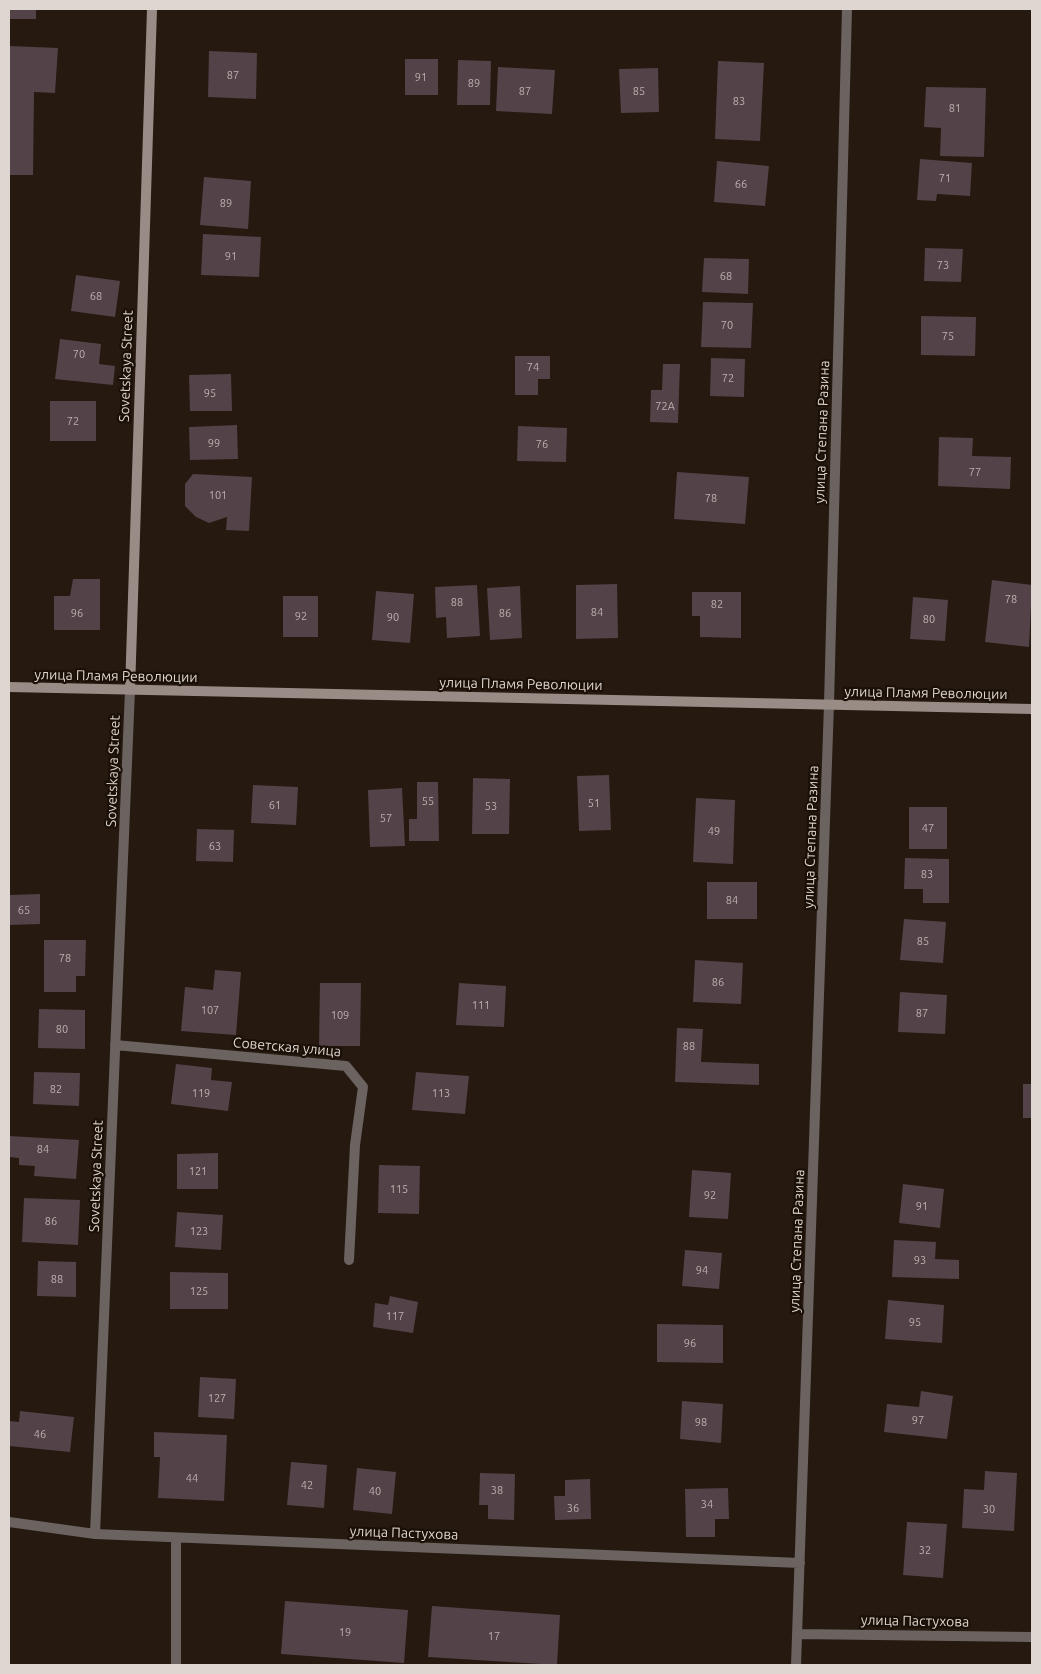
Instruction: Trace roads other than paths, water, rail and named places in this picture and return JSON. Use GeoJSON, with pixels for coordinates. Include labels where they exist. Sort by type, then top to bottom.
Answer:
{"type":"FeatureCollection","features":[{"type":"Feature","properties":{"kind":"street","name":"Sovetskaya Street"},"geometry":{"type":"LineString","coordinates":[[95,1534],[130,690],[152,9]]}},
{"type":"Feature","properties":{"kind":"street","name":"улица Степана Разина"},"geometry":{"type":"LineString","coordinates":[[796,1665],[829,704],[847,9]]}},
{"type":"Feature","properties":{"kind":"street","name":"улица Пламя Революции"},"geometry":{"type":"LineString","coordinates":[[9,687],[1032,709]]}},
{"type":"Feature","properties":{"kind":"street","name":"Советская улица"},"geometry":{"type":"LineString","coordinates":[[115,1045],[346,1066],[363,1087],[355,1145],[349,1260]]}},
{"type":"Feature","properties":{"kind":"street","name":"улица Пастухова"},"geometry":{"type":"LineString","coordinates":[[9,1522],[95,1534],[800,1563]]}},
{"type":"Feature","properties":{"kind":"street"},"geometry":{"type":"LineString","coordinates":[[176,1538],[176,1665]]}},
{"type":"Feature","properties":{"kind":"street","name":"улица Пастухова"},"geometry":{"type":"LineString","coordinates":[[797,1634],[1032,1637]]}}]}
